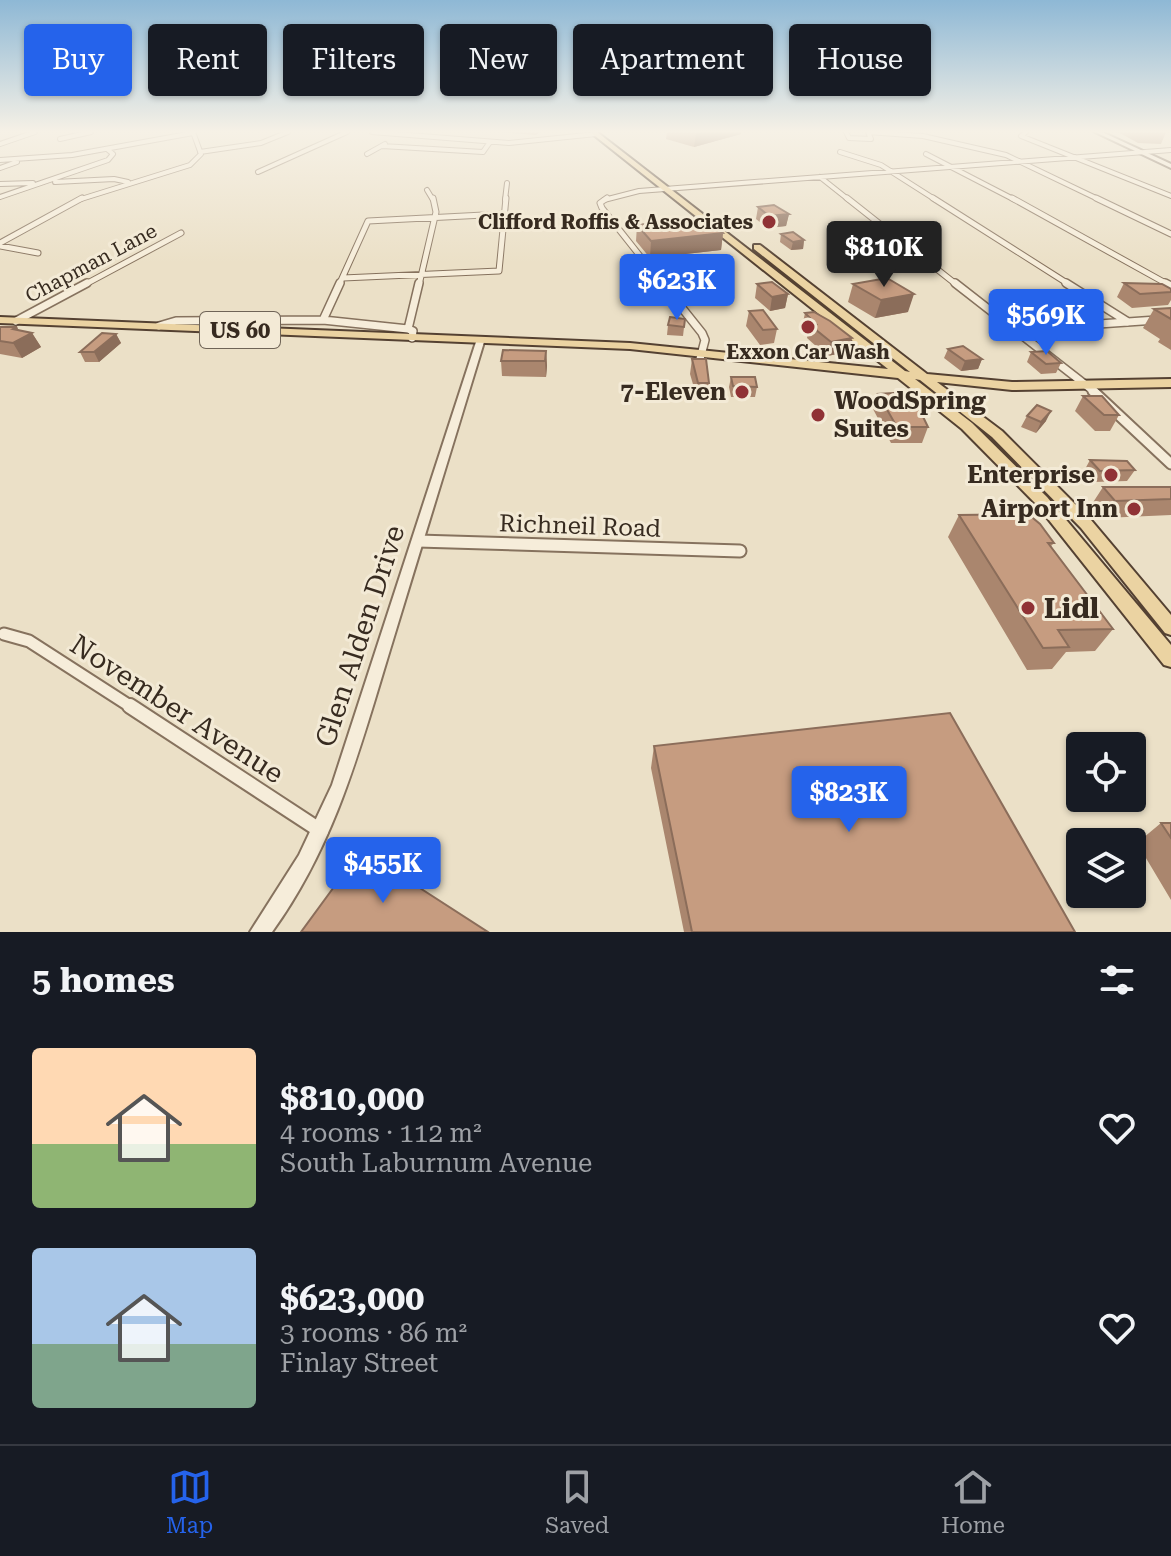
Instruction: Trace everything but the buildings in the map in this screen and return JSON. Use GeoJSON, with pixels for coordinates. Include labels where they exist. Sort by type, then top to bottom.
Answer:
{"type":"FeatureCollection","features":[{"type":"Feature","properties":{"kind":"main road"},"geometry":{"type":"LineString","coordinates":[[656,175],[926,383],[1048,484],[1171,628]]}},
{"type":"Feature","properties":{"kind":"main road"},"geometry":{"type":"LineString","coordinates":[[674,189],[926,383],[1042,501],[1171,659]]}},
{"type":"Feature","properties":{"kind":"main road","name":"US 60"},"geometry":{"type":"LineString","coordinates":[[0,320],[410,334],[494,346],[702,356],[926,383],[1100,397],[1171,393]]}},
{"type":"Feature","properties":{"kind":"main road","name":"US 60"},"geometry":{"type":"LineString","coordinates":[[926,383],[1086,388],[1171,383]]}},
{"type":"Feature","properties":{"kind":"street"},"geometry":{"type":"LineString","coordinates":[[0,197],[62,175]]}},
{"type":"Feature","properties":{"kind":"street"},"geometry":{"type":"LineString","coordinates":[[0,245],[75,201],[156,175]]}},
{"type":"Feature","properties":{"kind":"street"},"geometry":{"type":"LineString","coordinates":[[702,356],[702,333],[601,205],[605,198],[618,194],[842,175]]}},
{"type":"Feature","properties":{"kind":"street"},"geometry":{"type":"LineString","coordinates":[[897,175],[1128,322]]}},
{"type":"Feature","properties":{"kind":"street"},"geometry":{"type":"LineString","coordinates":[[971,175],[1171,286]]}},
{"type":"Feature","properties":{"kind":"street"},"geometry":{"type":"LineString","coordinates":[[1048,175],[1171,234]]}},
{"type":"Feature","properties":{"kind":"street"},"geometry":{"type":"LineString","coordinates":[[1123,175],[1171,196]]}},
{"type":"Feature","properties":{"kind":"street"},"geometry":{"type":"LineString","coordinates":[[820,177],[1100,397],[1171,464]]}},
{"type":"Feature","properties":{"kind":"street"},"geometry":{"type":"LineString","coordinates":[[0,184],[116,179],[130,183]]}},
{"type":"Feature","properties":{"kind":"street"},"geometry":{"type":"LineString","coordinates":[[343,278],[497,272],[502,268],[507,183]]}},
{"type":"Feature","properties":{"kind":"street"},"geometry":{"type":"LineString","coordinates":[[159,326],[176,321],[323,320],[410,334],[435,216],[436,206],[427,190]]}},
{"type":"Feature","properties":{"kind":"street"},"geometry":{"type":"LineString","coordinates":[[323,320],[367,223],[372,219],[503,214]]}},
{"type":"Feature","properties":{"kind":"street","name":"Chapman Lane"},"geometry":{"type":"LineString","coordinates":[[16,321],[181,233]]}},
{"type":"Feature","properties":{"kind":"street"},"geometry":{"type":"LineString","coordinates":[[0,245],[38,253]]}},
{"type":"Feature","properties":{"kind":"street"},"geometry":{"type":"LineString","coordinates":[[1013,330],[1171,319]]}},
{"type":"Feature","properties":{"kind":"street","name":"Glen Alden Drive"},"geometry":{"type":"LineString","coordinates":[[260,932],[290,892],[321,831],[354,743],[480,342]]}},
{"type":"Feature","properties":{"kind":"street","name":"Richneil Road"},"geometry":{"type":"LineString","coordinates":[[418,541],[740,551]]}},
{"type":"Feature","properties":{"kind":"street","name":"November Avenue"},"geometry":{"type":"LineString","coordinates":[[4,634],[29,641],[47,652],[321,831]]}},
{"type":"Feature","properties":{"kind":"place","name":"Clifford Roffis & Associates"},"geometry":{"type":"Point","coordinates":[769,222]}},
{"type":"Feature","properties":{"kind":"place","name":"Exxon Car Wash"},"geometry":{"type":"Point","coordinates":[808,327]}},
{"type":"Feature","properties":{"kind":"place","name":"7-Eleven"},"geometry":{"type":"Point","coordinates":[742,392]}},
{"type":"Feature","properties":{"kind":"place","name":"WoodSpring Suites"},"geometry":{"type":"Point","coordinates":[818,415]}},
{"type":"Feature","properties":{"kind":"place","name":"Enterprise"},"geometry":{"type":"Point","coordinates":[1111,475]}},
{"type":"Feature","properties":{"kind":"place","name":"Airport Inn"},"geometry":{"type":"Point","coordinates":[1134,509]}},
{"type":"Feature","properties":{"kind":"place","name":"Lidl"},"geometry":{"type":"Point","coordinates":[1028,608]}}]}
